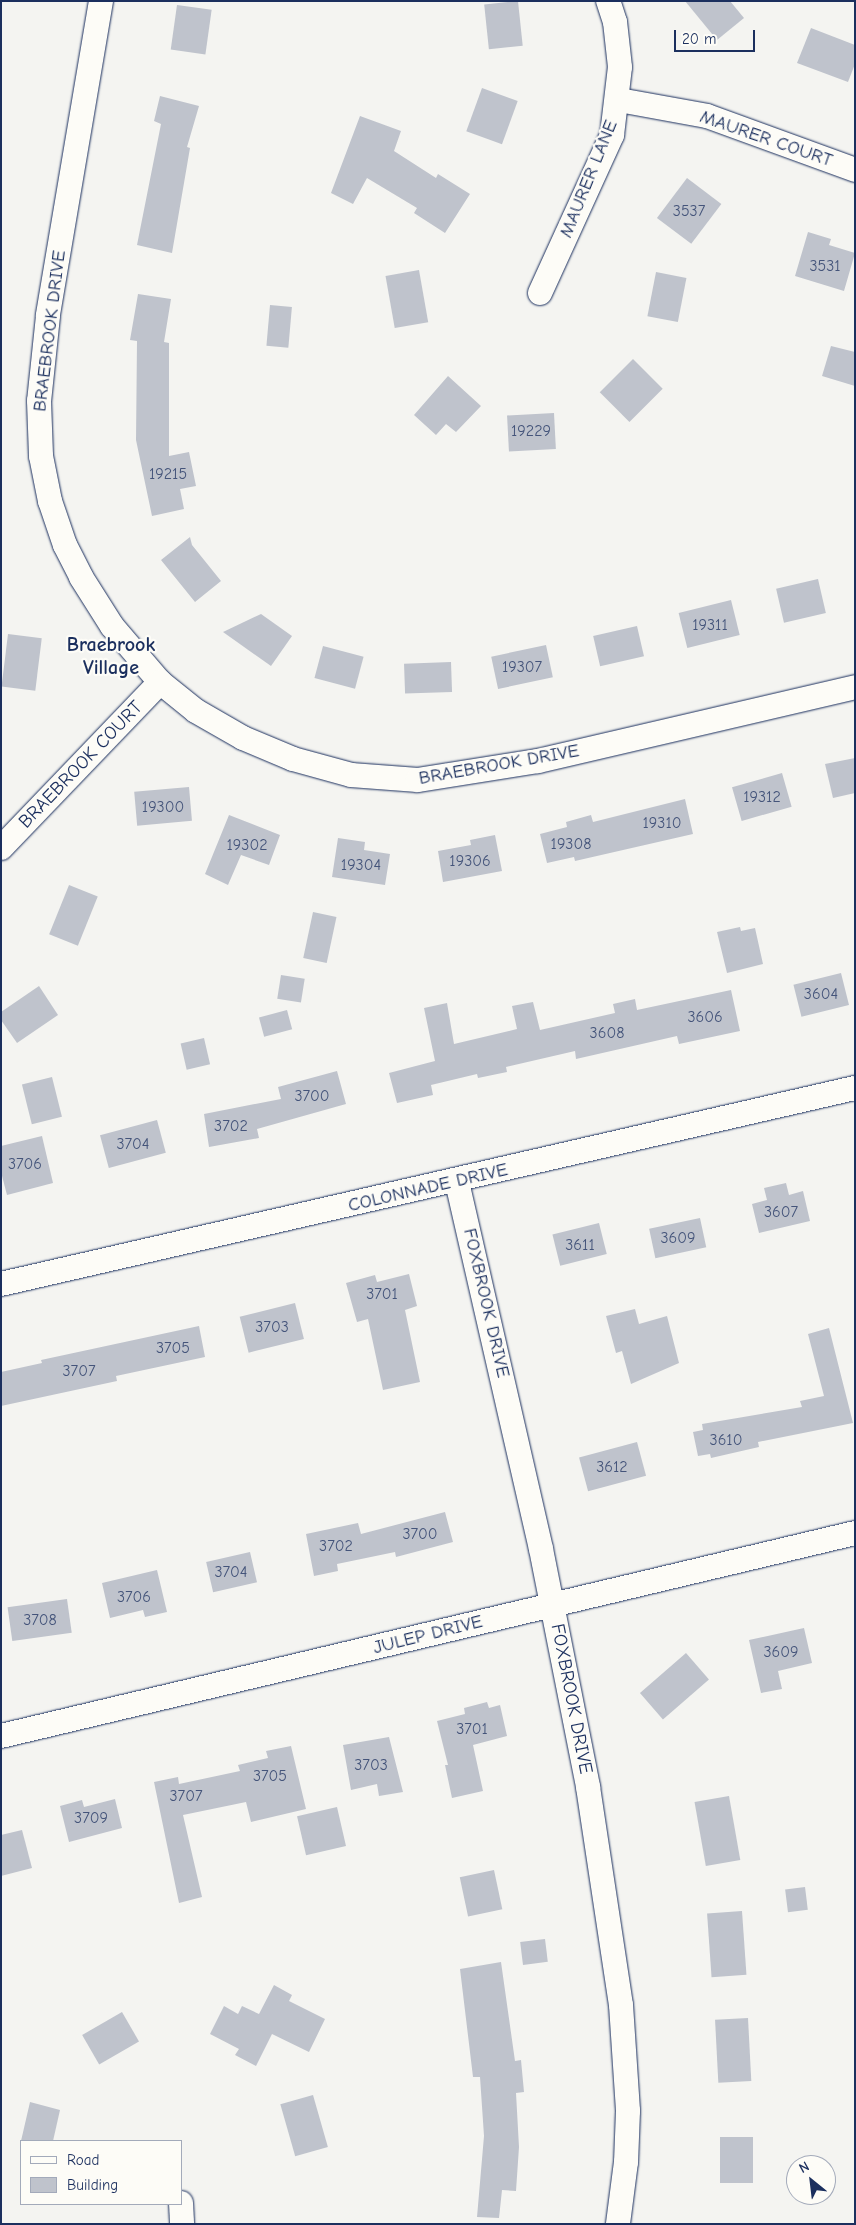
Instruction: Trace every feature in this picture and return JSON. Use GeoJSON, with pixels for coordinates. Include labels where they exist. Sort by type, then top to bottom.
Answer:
{"type":"FeatureCollection","features":[{"type":"Feature","properties":{"kind":"street","name":"BRAEBROOK DRIVE"},"geometry":{"type":"LineString","coordinates":[[100,1],[48,316],[39,401],[41,456],[50,501],[65,545],[81,577],[112,626],[160,682],[212,720],[243,738],[293,759],[351,775],[418,780],[538,761],[855,687]]}},
{"type":"Feature","properties":{"kind":"street","name":"MAURER LANE"},"geometry":{"type":"LineString","coordinates":[[540,293],[608,144],[619,100],[620,68],[615,22],[608,1]]}},
{"type":"Feature","properties":{"kind":"street","name":"MAURER COURT"},"geometry":{"type":"LineString","coordinates":[[619,100],[707,116],[855,170]]}},
{"type":"Feature","properties":{"kind":"street","name":"BRAEBROOK COURT"},"geometry":{"type":"LineString","coordinates":[[1,848],[160,682]]}},
{"type":"Feature","properties":{"kind":"street","name":"COLONNADE DRIVE"},"geometry":{"type":"LineString","coordinates":[[1,1284],[457,1182],[855,1088]]}},
{"type":"Feature","properties":{"kind":"street","name":"FOXBROOK DRIVE"},"geometry":{"type":"LineString","coordinates":[[457,1182],[552,1604],[588,1787],[621,2005],[628,2111],[626,2162],[618,2224]]}},
{"type":"Feature","properties":{"kind":"street","name":"JULEP DRIVE"},"geometry":{"type":"LineString","coordinates":[[1,1736],[855,1533]]}},
{"type":"Feature","properties":{"kind":"street"},"geometry":{"type":"LineString","coordinates":[[181,2205],[182,2224]]}},
{"type":"Feature","properties":{"kind":"building"},"geometry":{"type":"Polygon","coordinates":[[[518,1],[523,46],[489,49],[484,5],[518,1]]]}},
{"type":"Feature","properties":{"kind":"building"},"geometry":{"type":"Polygon","coordinates":[[[685,1],[730,1],[744,18],[717,40],[685,1]]]}},
{"type":"Feature","properties":{"kind":"building"},"geometry":{"type":"Polygon","coordinates":[[[177,5],[212,10],[205,54],[171,50],[177,5]]]}},
{"type":"Feature","properties":{"kind":"building"},"geometry":{"type":"Polygon","coordinates":[[[811,28],[855,45],[855,64],[848,82],[797,63],[811,28]]]}},
{"type":"Feature","properties":{"kind":"building"},"geometry":{"type":"Polygon","coordinates":[[[482,88],[518,101],[502,144],[466,131],[482,88]]]}},
{"type":"Feature","properties":{"kind":"building"},"geometry":{"type":"Polygon","coordinates":[[[160,96],[199,106],[187,147],[190,148],[172,253],[137,245],[161,124],[154,121],[160,96]]]}},
{"type":"Feature","properties":{"kind":"building"},"geometry":{"type":"Polygon","coordinates":[[[360,116],[401,131],[394,151],[436,178],[438,174],[470,194],[445,233],[414,213],[417,208],[367,178],[353,204],[331,193],[360,116]]]}},
{"type":"Feature","properties":{"kind":"building"},"geometry":{"type":"Polygon","coordinates":[[[687,178],[721,204],[691,244],[657,218],[687,178]]]}},
{"type":"Feature","properties":{"kind":"building"},"geometry":{"type":"Polygon","coordinates":[[[808,232],[831,239],[829,245],[855,253],[844,291],[795,276],[808,232]]]}},
{"type":"Feature","properties":{"kind":"building"},"geometry":{"type":"Polygon","coordinates":[[[419,270],[428,322],[395,328],[386,276],[419,270]]]}},
{"type":"Feature","properties":{"kind":"building"},"geometry":{"type":"Polygon","coordinates":[[[656,272],[686,278],[678,322],[647,316],[656,272]]]}},
{"type":"Feature","properties":{"kind":"building"},"geometry":{"type":"Polygon","coordinates":[[[138,294],[171,299],[164,342],[169,343],[169,456],[189,452],[196,486],[180,489],[184,509],[152,516],[136,440],[137,341],[130,340],[138,294]]]}},
{"type":"Feature","properties":{"kind":"building"},"geometry":{"type":"Polygon","coordinates":[[[270,305],[292,307],[288,348],[266,346],[270,305]]]}},
{"type":"Feature","properties":{"kind":"building"},"geometry":{"type":"Polygon","coordinates":[[[831,346],[855,352],[855,386],[822,376],[831,346]]]}},
{"type":"Feature","properties":{"kind":"building"},"geometry":{"type":"Polygon","coordinates":[[[633,359],[663,389],[629,422],[600,392],[633,359]]]}},
{"type":"Feature","properties":{"kind":"building"},"geometry":{"type":"Polygon","coordinates":[[[448,376],[481,406],[456,432],[446,424],[436,435],[414,415],[448,376]]]}},
{"type":"Feature","properties":{"kind":"building"},"geometry":{"type":"Polygon","coordinates":[[[554,413],[556,449],[509,451],[507,415],[554,413]]]}},
{"type":"Feature","properties":{"kind":"building"},"geometry":{"type":"Polygon","coordinates":[[[190,537],[192,545],[221,581],[195,602],[161,560],[190,537]]]}},
{"type":"Feature","properties":{"kind":"building"},"geometry":{"type":"Polygon","coordinates":[[[818,579],[826,613],[784,623],[776,589],[818,579]]]}},
{"type":"Feature","properties":{"kind":"building"},"geometry":{"type":"Polygon","coordinates":[[[731,600],[740,635],[687,648],[679,613],[731,600]]]}},
{"type":"Feature","properties":{"kind":"building"},"geometry":{"type":"Polygon","coordinates":[[[261,614],[292,636],[271,666],[223,632],[261,614]]]}},
{"type":"Feature","properties":{"kind":"building"},"geometry":{"type":"Polygon","coordinates":[[[637,626],[644,656],[600,666],[593,636],[637,626]]]}},
{"type":"Feature","properties":{"kind":"building"},"geometry":{"type":"Polygon","coordinates":[[[8,634],[42,638],[35,691],[2,687],[8,634]]]}},
{"type":"Feature","properties":{"kind":"building"},"geometry":{"type":"Polygon","coordinates":[[[546,645],[553,677],[498,689],[491,657],[546,645]]]}},
{"type":"Feature","properties":{"kind":"building"},"geometry":{"type":"Polygon","coordinates":[[[323,646],[364,657],[355,689],[314,678],[323,646]]]}},
{"type":"Feature","properties":{"kind":"building"},"geometry":{"type":"Polygon","coordinates":[[[451,662],[452,692],[405,694],[404,664],[451,662]]]}},
{"type":"Feature","properties":{"kind":"building"},"geometry":{"type":"Polygon","coordinates":[[[855,758],[855,793],[833,798],[825,764],[855,758]]]}},
{"type":"Feature","properties":{"kind":"building"},"geometry":{"type":"Polygon","coordinates":[[[782,773],[792,807],[742,821],[732,787],[782,773]]]}},
{"type":"Feature","properties":{"kind":"building"},"geometry":{"type":"Polygon","coordinates":[[[189,787],[192,821],[137,826],[134,792],[189,787]]]}},
{"type":"Feature","properties":{"kind":"building"},"geometry":{"type":"Polygon","coordinates":[[[685,799],[693,834],[575,861],[574,857],[547,863],[540,834],[567,827],[566,822],[591,815],[593,822],[685,799]]]}},
{"type":"Feature","properties":{"kind":"building"},"geometry":{"type":"Polygon","coordinates":[[[229,815],[280,835],[269,865],[241,855],[228,885],[205,874],[229,815]]]}},
{"type":"Feature","properties":{"kind":"building"},"geometry":{"type":"Polygon","coordinates":[[[495,835],[502,871],[443,882],[438,851],[471,845],[470,840],[495,835]]]}},
{"type":"Feature","properties":{"kind":"building"},"geometry":{"type":"Polygon","coordinates":[[[338,838],[365,842],[364,850],[390,854],[385,885],[332,877],[338,838]]]}},
{"type":"Feature","properties":{"kind":"building"},"geometry":{"type":"Polygon","coordinates":[[[69,885],[98,897],[78,946],[49,934],[69,885]]]}},
{"type":"Feature","properties":{"kind":"building"},"geometry":{"type":"Polygon","coordinates":[[[313,912],[336,917],[327,963],[303,958],[313,912]]]}},
{"type":"Feature","properties":{"kind":"building"},"geometry":{"type":"Polygon","coordinates":[[[740,927],[741,931],[755,928],[763,964],[727,973],[717,932],[740,927]]]}},
{"type":"Feature","properties":{"kind":"building"},"geometry":{"type":"Polygon","coordinates":[[[841,973],[849,1005],[801,1017],[793,985],[841,973]]]}},
{"type":"Feature","properties":{"kind":"building"},"geometry":{"type":"Polygon","coordinates":[[[281,975],[305,979],[301,1002],[277,999],[281,975]]]}},
{"type":"Feature","properties":{"kind":"building"},"geometry":{"type":"Polygon","coordinates":[[[39,986],[58,1015],[17,1043],[1,1020],[1,1012],[39,986]]]}},
{"type":"Feature","properties":{"kind":"building"},"geometry":{"type":"Polygon","coordinates":[[[731,990],[740,1031],[679,1044],[677,1036],[576,1059],[575,1051],[506,1067],[507,1072],[478,1078],[477,1074],[431,1085],[433,1095],[397,1103],[389,1073],[435,1061],[424,1008],[447,1003],[454,1044],[517,1029],[512,1006],[533,1002],[540,1030],[615,1013],[613,1004],[635,999],[637,1010],[731,990]]]}},
{"type":"Feature","properties":{"kind":"building"},"geometry":{"type":"Polygon","coordinates":[[[287,1010],[292,1029],[264,1037],[259,1018],[287,1010]]]}},
{"type":"Feature","properties":{"kind":"building"},"geometry":{"type":"Polygon","coordinates":[[[204,1038],[210,1064],[187,1070],[181,1043],[204,1038]]]}},
{"type":"Feature","properties":{"kind":"building"},"geometry":{"type":"Polygon","coordinates":[[[337,1071],[346,1104],[257,1129],[259,1138],[209,1147],[204,1114],[281,1099],[278,1087],[337,1071]]]}},
{"type":"Feature","properties":{"kind":"building"},"geometry":{"type":"Polygon","coordinates":[[[52,1077],[62,1117],[32,1124],[22,1084],[52,1077]]]}},
{"type":"Feature","properties":{"kind":"building"},"geometry":{"type":"Polygon","coordinates":[[[157,1120],[166,1153],[109,1168],[100,1135],[157,1120]]]}},
{"type":"Feature","properties":{"kind":"building"},"geometry":{"type":"Polygon","coordinates":[[[42,1136],[53,1183],[7,1195],[1,1172],[1,1146],[42,1136]]]}},
{"type":"Feature","properties":{"kind":"building"},"geometry":{"type":"Polygon","coordinates":[[[786,1183],[789,1195],[803,1191],[810,1221],[759,1233],[752,1204],[767,1200],[764,1188],[786,1183]]]}},
{"type":"Feature","properties":{"kind":"building"},"geometry":{"type":"Polygon","coordinates":[[[700,1218],[706,1247],[655,1258],[649,1229],[700,1218]]]}},
{"type":"Feature","properties":{"kind":"building"},"geometry":{"type":"Polygon","coordinates":[[[599,1223],[607,1254],[560,1266],[552,1235],[599,1223]]]}},
{"type":"Feature","properties":{"kind":"building"},"geometry":{"type":"Polygon","coordinates":[[[409,1274],[417,1306],[405,1310],[420,1382],[383,1390],[368,1319],[357,1322],[346,1283],[375,1275],[377,1282],[409,1274]]]}},
{"type":"Feature","properties":{"kind":"building"},"geometry":{"type":"Polygon","coordinates":[[[295,1303],[304,1339],[249,1353],[240,1317],[295,1303]]]}},
{"type":"Feature","properties":{"kind":"building"},"geometry":{"type":"Polygon","coordinates":[[[635,1309],[639,1324],[667,1316],[679,1363],[631,1384],[622,1351],[616,1353],[606,1316],[635,1309]]]}},
{"type":"Feature","properties":{"kind":"building"},"geometry":{"type":"Polygon","coordinates":[[[199,1326],[205,1357],[116,1376],[117,1381],[1,1406],[1,1372],[42,1363],[41,1360],[199,1326]]]}},
{"type":"Feature","properties":{"kind":"building"},"geometry":{"type":"Polygon","coordinates":[[[829,1328],[853,1423],[758,1442],[759,1447],[711,1458],[710,1454],[698,1456],[693,1432],[703,1430],[702,1424],[802,1407],[800,1401],[824,1396],[808,1334],[829,1328]]]}},
{"type":"Feature","properties":{"kind":"building"},"geometry":{"type":"Polygon","coordinates":[[[637,1442],[646,1476],[588,1491],[579,1458],[637,1442]]]}},
{"type":"Feature","properties":{"kind":"building"},"geometry":{"type":"Polygon","coordinates":[[[445,1512],[453,1542],[396,1557],[395,1552],[337,1564],[338,1571],[314,1576],[306,1534],[358,1523],[361,1534],[445,1512]]]}},
{"type":"Feature","properties":{"kind":"building"},"geometry":{"type":"Polygon","coordinates":[[[250,1552],[257,1582],[213,1592],[206,1562],[250,1552]]]}},
{"type":"Feature","properties":{"kind":"building"},"geometry":{"type":"Polygon","coordinates":[[[157,1570],[167,1612],[145,1617],[143,1610],[110,1618],[102,1583],[157,1570]]]}},
{"type":"Feature","properties":{"kind":"building"},"geometry":{"type":"Polygon","coordinates":[[[67,1599],[72,1633],[12,1641],[8,1607],[67,1599]]]}},
{"type":"Feature","properties":{"kind":"building"},"geometry":{"type":"Polygon","coordinates":[[[804,1628],[812,1663],[778,1671],[782,1689],[761,1693],[749,1640],[804,1628]]]}},
{"type":"Feature","properties":{"kind":"building"},"geometry":{"type":"Polygon","coordinates":[[[686,1653],[709,1679],[663,1719],[640,1693],[686,1653]]]}},
{"type":"Feature","properties":{"kind":"building"},"geometry":{"type":"Polygon","coordinates":[[[487,1702],[489,1708],[500,1705],[507,1736],[473,1745],[483,1791],[452,1798],[445,1765],[448,1765],[437,1721],[465,1714],[464,1708],[487,1702]]]}},
{"type":"Feature","properties":{"kind":"building"},"geometry":{"type":"Polygon","coordinates":[[[389,1737],[403,1792],[379,1796],[377,1784],[351,1790],[343,1745],[389,1737]]]}},
{"type":"Feature","properties":{"kind":"building"},"geometry":{"type":"Polygon","coordinates":[[[291,1746],[306,1809],[251,1822],[246,1802],[183,1815],[202,1897],[179,1903],[154,1782],[178,1777],[179,1784],[240,1771],[238,1765],[268,1758],[266,1751],[291,1746]]]}},
{"type":"Feature","properties":{"kind":"building"},"geometry":{"type":"Polygon","coordinates":[[[729,1796],[740,1860],[706,1866],[695,1802],[729,1796]]]}},
{"type":"Feature","properties":{"kind":"building"},"geometry":{"type":"Polygon","coordinates":[[[115,1799],[122,1828],[69,1842],[60,1806],[82,1800],[84,1807],[115,1799]]]}},
{"type":"Feature","properties":{"kind":"building"},"geometry":{"type":"Polygon","coordinates":[[[337,1807],[346,1846],[306,1855],[297,1816],[337,1807]]]}},
{"type":"Feature","properties":{"kind":"building"},"geometry":{"type":"Polygon","coordinates":[[[22,1830],[32,1868],[1,1876],[1,1835],[22,1830]]]}},
{"type":"Feature","properties":{"kind":"building"},"geometry":{"type":"Polygon","coordinates":[[[494,1870],[502,1909],[468,1916],[460,1877],[494,1870]]]}},
{"type":"Feature","properties":{"kind":"building"},"geometry":{"type":"Polygon","coordinates":[[[805,1887],[808,1910],[788,1912],[785,1889],[805,1887]]]}},
{"type":"Feature","properties":{"kind":"building"},"geometry":{"type":"Polygon","coordinates":[[[742,1911],[746,1975],[712,1977],[707,1913],[742,1911]]]}},
{"type":"Feature","properties":{"kind":"building"},"geometry":{"type":"Polygon","coordinates":[[[545,1939],[548,1962],[523,1965],[520,1942],[545,1939]]]}},
{"type":"Feature","properties":{"kind":"building"},"geometry":{"type":"Polygon","coordinates":[[[501,1962],[515,2061],[521,2060],[524,2092],[516,2093],[519,2147],[516,2191],[502,2190],[499,2218],[477,2217],[484,2136],[480,2077],[473,2077],[460,1969],[501,1962]]]}},
{"type":"Feature","properties":{"kind":"building"},"geometry":{"type":"Polygon","coordinates":[[[274,1985],[292,1995],[289,2001],[325,2019],[309,2052],[272,2034],[256,2066],[235,2055],[239,2049],[210,2034],[224,2006],[238,2014],[242,2006],[259,2014],[274,1985]]]}},
{"type":"Feature","properties":{"kind":"building"},"geometry":{"type":"Polygon","coordinates":[[[122,2012],[139,2041],[99,2064],[82,2035],[122,2012]]]}},
{"type":"Feature","properties":{"kind":"building"},"geometry":{"type":"Polygon","coordinates":[[[748,2018],[751,2081],[718,2083],[715,2020],[748,2018]]]}},
{"type":"Feature","properties":{"kind":"building"},"geometry":{"type":"Polygon","coordinates":[[[313,2095],[328,2147],[295,2156],[280,2104],[313,2095]]]}},
{"type":"Feature","properties":{"kind":"building"},"geometry":{"type":"Polygon","coordinates":[[[30,2102],[60,2110],[53,2140],[21,2140],[30,2102]]]}},
{"type":"Feature","properties":{"kind":"building"},"geometry":{"type":"Polygon","coordinates":[[[720,2137],[753,2137],[753,2183],[720,2183],[720,2137]]]}},
{"type":"Feature","properties":{"kind":"district","name":"Braebrook Village"},"geometry":{"type":"Point","coordinates":[111,656]}}]}
